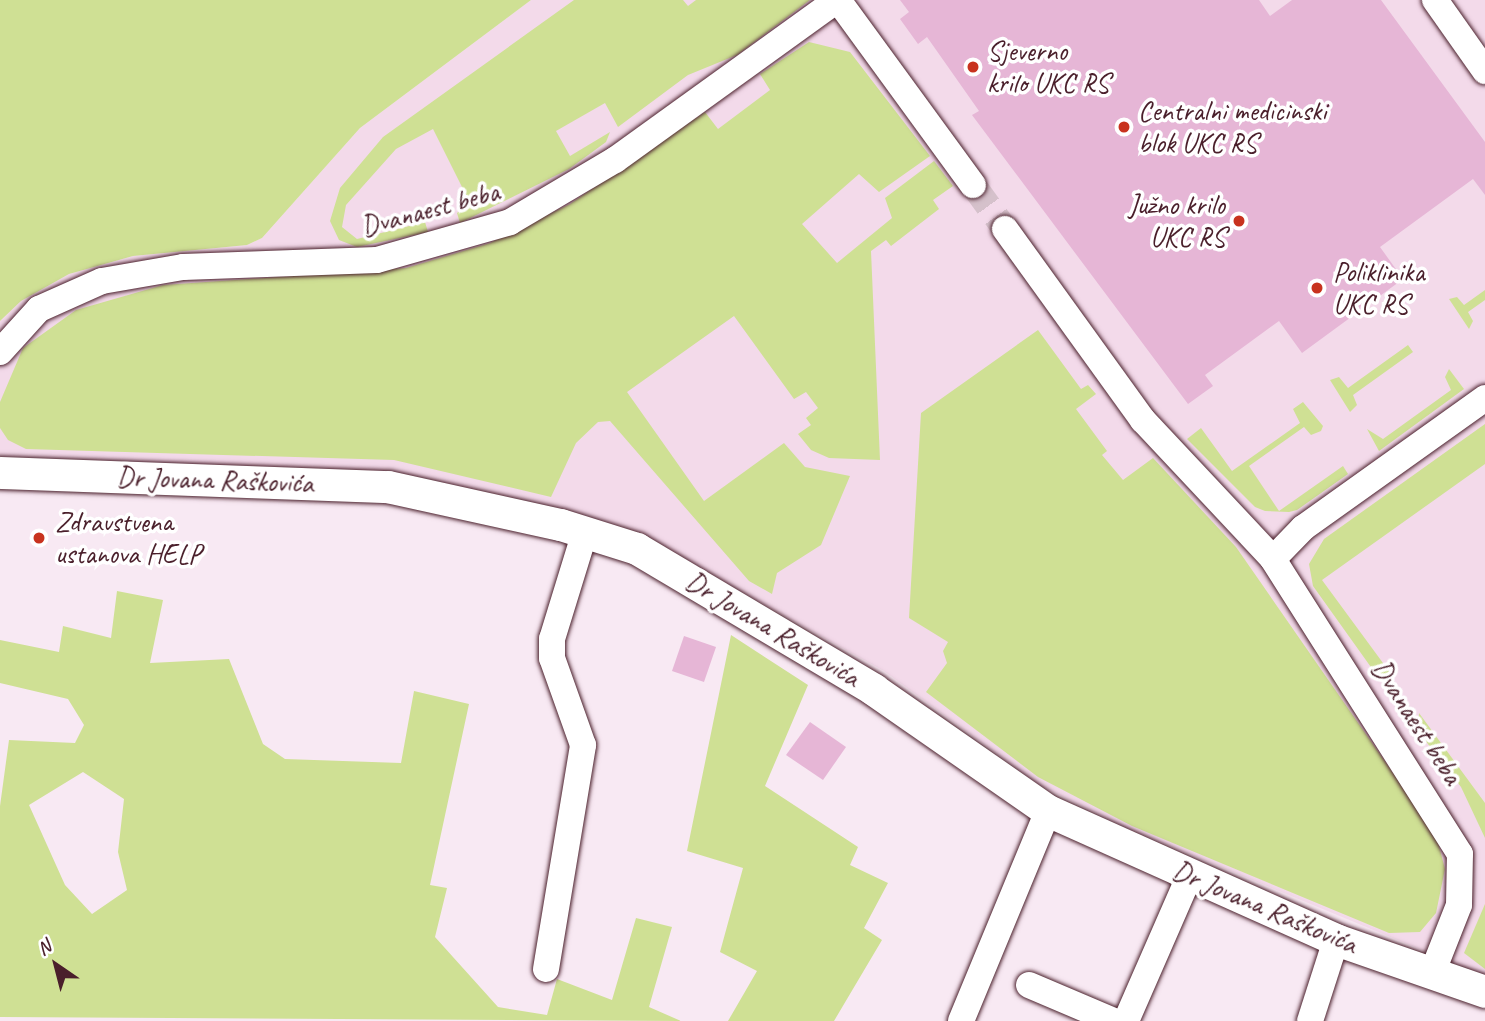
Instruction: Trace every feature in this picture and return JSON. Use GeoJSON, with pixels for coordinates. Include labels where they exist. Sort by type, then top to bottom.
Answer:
{"type":"FeatureCollection","features":[{"type":"Feature","properties":{"kind":"street","name":"Dvanaest beba"},"geometry":{"type":"LineString","coordinates":[[0,352],[39,309],[102,281],[183,267],[377,260],[510,222],[615,160],[837,0],[972,185]]}},
{"type":"Feature","properties":{"kind":"street"},"geometry":{"type":"LineString","coordinates":[[1435,0],[1485,71]]}},
{"type":"Feature","properties":{"kind":"street","name":"Dvanaest beba"},"geometry":{"type":"LineString","coordinates":[[1005,229],[1151,429],[1273,559],[1460,854],[1459,905],[1433,971]]}},
{"type":"Feature","properties":{"kind":"street"},"geometry":{"type":"LineString","coordinates":[[1273,559],[1312,521],[1485,398]]}},
{"type":"Feature","properties":{"kind":"street","name":"Dr Jovana Raškovića"},"geometry":{"type":"LineString","coordinates":[[0,473],[388,486],[586,532],[638,549],[820,656],[1048,811],[1189,877],[1336,940],[1433,971],[1485,992]]}},
{"type":"Feature","properties":{"kind":"street"},"geometry":{"type":"LineString","coordinates":[[546,969],[583,745],[552,658],[552,639],[586,532]]}},
{"type":"Feature","properties":{"kind":"street"},"geometry":{"type":"LineString","coordinates":[[961,1021],[1048,811]]}},
{"type":"Feature","properties":{"kind":"street"},"geometry":{"type":"LineString","coordinates":[[1126,1021],[1189,877]]}},
{"type":"Feature","properties":{"kind":"street"},"geometry":{"type":"LineString","coordinates":[[1310,1021],[1336,940]]}},
{"type":"Feature","properties":{"kind":"street"},"geometry":{"type":"LineString","coordinates":[[1029,985],[1084,1015],[1114,1021]]}},
{"type":"Feature","properties":{"kind":"shaded area"},"geometry":{"type":"Polygon","coordinates":[[[531,0],[1485,0],[1485,976],[1129,829],[1041,786],[884,671],[661,547],[347,472],[0,456],[0,321],[21,301],[69,274],[133,256],[247,245],[262,238],[360,128],[531,0]]]}},
{"type":"Feature","properties":{"kind":"green space"},"geometry":{"type":"Polygon","coordinates":[[[0,0],[531,0],[360,128],[262,238],[247,245],[133,256],[69,274],[21,301],[0,321],[0,0]]]}},
{"type":"Feature","properties":{"kind":"green space"},"geometry":{"type":"Polygon","coordinates":[[[574,0],[683,0],[688,6],[696,0],[810,0],[737,55],[688,75],[618,127],[605,103],[556,131],[570,156],[610,132],[606,142],[569,169],[460,223],[457,213],[470,203],[433,129],[396,149],[346,205],[342,227],[357,239],[425,222],[428,232],[357,247],[339,240],[330,221],[340,188],[383,137],[574,0]]]}},
{"type":"Feature","properties":{"kind":"green space"},"geometry":{"type":"Polygon","coordinates":[[[809,42],[850,52],[930,156],[879,192],[859,174],[802,224],[837,263],[892,218],[885,198],[934,161],[953,186],[933,200],[939,209],[891,246],[886,240],[871,251],[880,460],[829,458],[811,450],[798,434],[811,425],[806,418],[818,408],[806,392],[794,399],[734,316],[627,392],[704,501],[784,443],[805,467],[850,476],[821,545],[777,573],[772,594],[749,581],[610,421],[598,422],[576,443],[551,497],[394,460],[26,449],[8,440],[0,428],[0,402],[23,348],[76,310],[163,285],[406,268],[490,243],[570,204],[705,112],[718,129],[770,90],[760,74],[809,42]]]}},
{"type":"Feature","properties":{"kind":"green space"},"geometry":{"type":"Polygon","coordinates":[[[1485,290],[1485,300],[1468,312],[1473,321],[1469,329],[1449,299],[1457,297],[1464,305],[1485,290]]]}},
{"type":"Feature","properties":{"kind":"green space"},"geometry":{"type":"Polygon","coordinates":[[[1038,330],[1081,389],[1088,385],[1096,394],[1076,409],[1107,451],[1102,455],[1123,480],[1153,458],[1236,547],[1436,835],[1445,869],[1436,913],[1420,932],[1389,933],[1132,826],[1038,777],[926,692],[947,663],[943,651],[948,642],[909,618],[921,413],[1038,330]]]}},
{"type":"Feature","properties":{"kind":"green space"},"geometry":{"type":"Polygon","coordinates":[[[1408,345],[1413,352],[1353,395],[1357,405],[1350,412],[1330,380],[1339,377],[1348,388],[1408,345]]]}},
{"type":"Feature","properties":{"kind":"green space"},"geometry":{"type":"Polygon","coordinates":[[[1449,369],[1464,389],[1379,451],[1367,429],[1383,439],[1451,390],[1445,377],[1449,369]]]}},
{"type":"Feature","properties":{"kind":"green space"},"geometry":{"type":"Polygon","coordinates":[[[1303,402],[1323,426],[1321,431],[1311,435],[1304,427],[1249,466],[1279,511],[1343,466],[1348,474],[1297,510],[1289,512],[1265,511],[1255,507],[1187,439],[1201,428],[1232,471],[1300,423],[1293,409],[1303,402]]]}},
{"type":"Feature","properties":{"kind":"green space"},"geometry":{"type":"Polygon","coordinates":[[[1485,424],[1485,464],[1322,580],[1394,678],[1378,677],[1313,586],[1309,564],[1324,539],[1485,424]]]}},
{"type":"Feature","properties":{"kind":"green space"},"geometry":{"type":"Polygon","coordinates":[[[117,591],[163,600],[150,663],[229,659],[263,744],[285,759],[401,763],[414,691],[469,704],[430,885],[447,888],[435,937],[498,1007],[547,1015],[557,979],[612,1000],[636,918],[672,927],[649,1007],[681,1021],[0,1017],[0,806],[9,740],[75,743],[84,725],[68,699],[0,683],[0,640],[59,652],[63,626],[111,638],[117,591]],[[83,772],[29,805],[65,885],[92,914],[127,890],[118,852],[124,799],[83,772]]]}},
{"type":"Feature","properties":{"kind":"green space"},"geometry":{"type":"Polygon","coordinates":[[[731,635],[808,685],[765,786],[858,847],[850,865],[888,883],[864,928],[882,940],[834,1021],[728,1021],[757,971],[720,952],[743,868],[687,851],[731,635]]]}},
{"type":"Feature","properties":{"kind":"green space"},"geometry":{"type":"Polygon","coordinates":[[[1419,713],[1485,803],[1485,838],[1461,787],[1418,731],[1419,713]]]}},
{"type":"Feature","properties":{"kind":"green space"},"geometry":{"type":"Polygon","coordinates":[[[1485,904],[1485,969],[1464,953],[1485,904]]]}},
{"type":"Feature","properties":{"kind":"building"},"geometry":{"type":"Polygon","coordinates":[[[900,0],[1259,0],[1270,16],[1292,0],[1381,0],[1485,142],[1485,195],[1473,179],[1380,247],[1403,279],[1302,353],[1279,321],[1205,375],[1213,386],[1188,404],[972,115],[979,111],[927,37],[918,44],[900,19],[909,12],[900,0]]]}},
{"type":"Feature","properties":{"kind":"building"},"geometry":{"type":"Polygon","coordinates":[[[684,636],[716,647],[704,682],[672,671],[684,636]]]}},
{"type":"Feature","properties":{"kind":"building"},"geometry":{"type":"Polygon","coordinates":[[[810,722],[846,747],[823,780],[786,755],[810,722]]]}},
{"type":"Feature","properties":{"kind":"tunnel"},"geometry":{"type":"LineString","coordinates":[[973,185],[1005,229]]}},
{"type":"Feature","properties":{"kind":"place","name":"Sjeverno krilo UKC RS"},"geometry":{"type":"Point","coordinates":[973,67]}},
{"type":"Feature","properties":{"kind":"place","name":"Centralni medicinski blok UKC RS"},"geometry":{"type":"Point","coordinates":[1124,127]}},
{"type":"Feature","properties":{"kind":"place","name":"Južno krilo UKC RS"},"geometry":{"type":"Point","coordinates":[1239,221]}},
{"type":"Feature","properties":{"kind":"place","name":"Poliklinika UKC RS"},"geometry":{"type":"Point","coordinates":[1317,288]}},
{"type":"Feature","properties":{"kind":"place","name":"Zdravstvena ustanova HELP"},"geometry":{"type":"Point","coordinates":[39,538]}}]}
